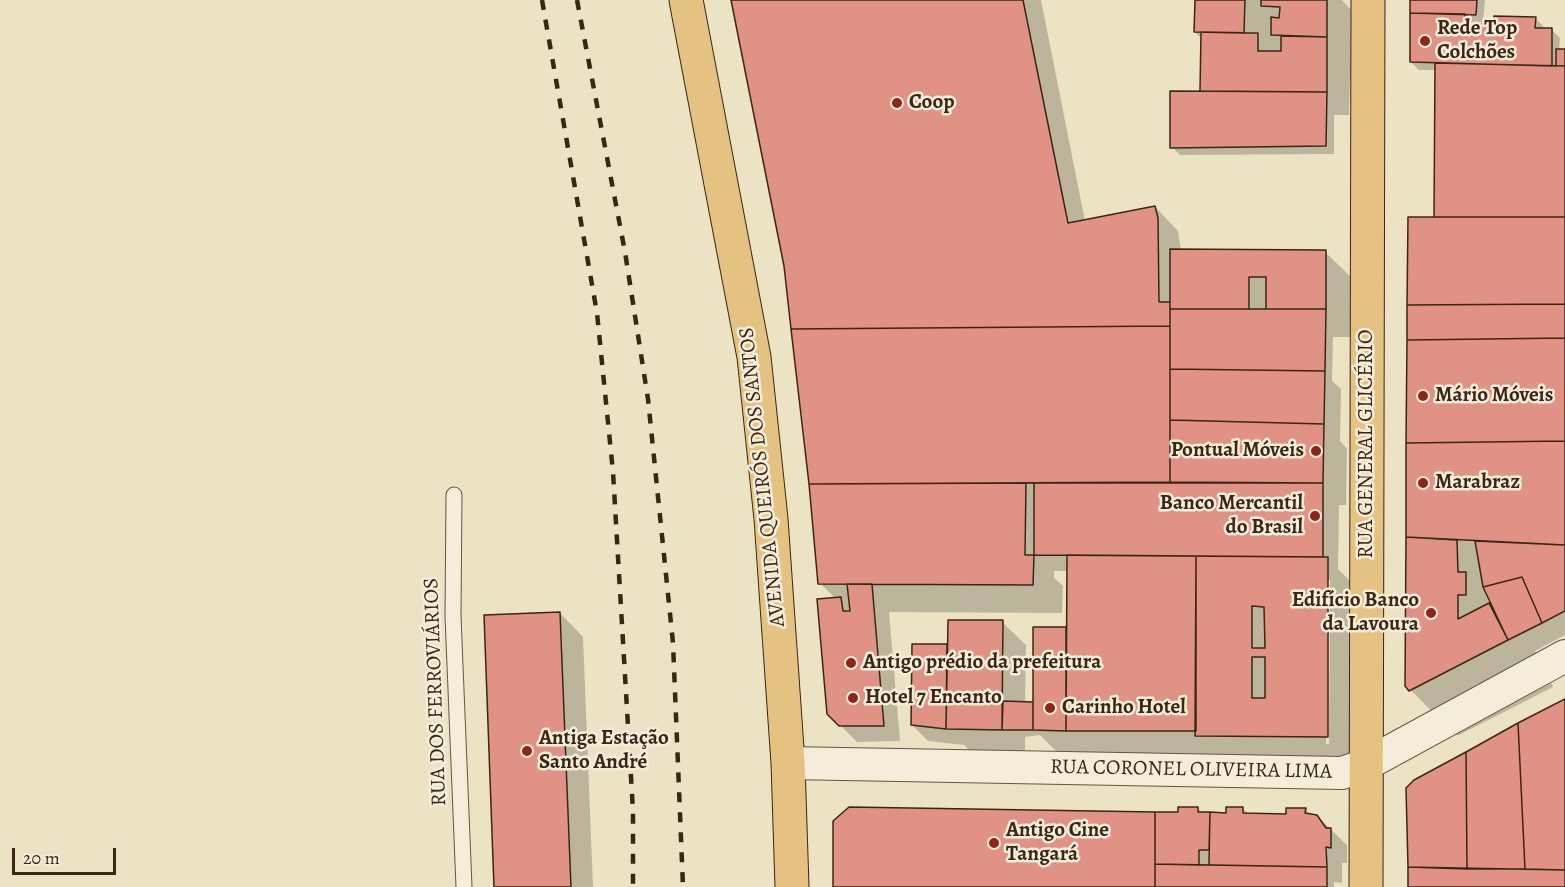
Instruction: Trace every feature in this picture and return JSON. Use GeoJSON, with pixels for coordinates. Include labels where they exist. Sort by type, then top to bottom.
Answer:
{"type":"FeatureCollection","features":[{"type":"Feature","properties":{"kind":"main road","name":"AVENIDA QUEIRÓS DOS SANTOS"},"geometry":{"type":"LineString","coordinates":[[686,0],[734,240],[754,357],[771,519],[788,763],[792,887]]}},
{"type":"Feature","properties":{"kind":"main road","name":"RUA GENERAL GLICÉRIO"},"geometry":{"type":"LineString","coordinates":[[1366,887],[1368,0]]}},
{"type":"Feature","properties":{"kind":"street","name":"RUA CORONEL OLIVEIRA LIMA"},"geometry":{"type":"LineString","coordinates":[[788,763],[1342,773],[1365,765],[1565,656]]}},
{"type":"Feature","properties":{"kind":"lane","name":"RUA DOS FERROVIÁRIOS"},"geometry":{"type":"LineString","coordinates":[[454,495],[453,616],[464,887]]}},
{"type":"Feature","properties":{"kind":"building","name":"Coop"},"geometry":{"type":"Polygon","coordinates":[[[731,0],[1023,0],[1068,223],[1155,206],[1158,218],[1159,302],[1170,302],[1170,326],[791,329],[784,266],[731,0]]]}},
{"type":"Feature","properties":{"kind":"building"},"geometry":{"type":"Polygon","coordinates":[[[1195,0],[1245,0],[1244,33],[1194,32],[1195,0]]]}},
{"type":"Feature","properties":{"kind":"building"},"geometry":{"type":"Polygon","coordinates":[[[1261,0],[1327,0],[1327,37],[1271,35],[1271,17],[1279,18],[1280,7],[1261,6],[1261,0]]]}},
{"type":"Feature","properties":{"kind":"building"},"geometry":{"type":"Polygon","coordinates":[[[1410,0],[1477,0],[1476,15],[1410,13],[1410,0]]]}},
{"type":"Feature","properties":{"kind":"building"},"geometry":{"type":"Polygon","coordinates":[[[1410,13],[1465,14],[1465,24],[1494,24],[1494,16],[1536,17],[1535,28],[1552,28],[1552,66],[1410,62],[1410,13]]]}},
{"type":"Feature","properties":{"kind":"building"},"geometry":{"type":"Polygon","coordinates":[[[1201,32],[1258,33],[1258,51],[1281,51],[1281,36],[1327,37],[1327,92],[1200,91],[1201,32]]]}},
{"type":"Feature","properties":{"kind":"building"},"geometry":{"type":"Polygon","coordinates":[[[1556,49],[1565,49],[1565,66],[1556,66],[1556,49]]]}},
{"type":"Feature","properties":{"kind":"building"},"geometry":{"type":"Polygon","coordinates":[[[1435,63],[1565,66],[1565,217],[1434,217],[1435,63]]]}},
{"type":"Feature","properties":{"kind":"building"},"geometry":{"type":"Polygon","coordinates":[[[1170,91],[1327,92],[1326,146],[1170,148],[1170,91]]]}},
{"type":"Feature","properties":{"kind":"building"},"geometry":{"type":"Polygon","coordinates":[[[1408,217],[1565,217],[1565,304],[1407,305],[1408,217]]]}},
{"type":"Feature","properties":{"kind":"building"},"geometry":{"type":"Polygon","coordinates":[[[1170,249],[1326,250],[1326,309],[1266,309],[1266,277],[1249,277],[1249,309],[1170,309],[1170,249]]]}},
{"type":"Feature","properties":{"kind":"building"},"geometry":{"type":"Polygon","coordinates":[[[1565,304],[1565,338],[1407,340],[1407,305],[1565,304]]]}},
{"type":"Feature","properties":{"kind":"building"},"geometry":{"type":"Polygon","coordinates":[[[1170,309],[1326,309],[1325,371],[1170,369],[1170,309]]]}},
{"type":"Feature","properties":{"kind":"building"},"geometry":{"type":"Polygon","coordinates":[[[1170,326],[1170,482],[809,484],[791,329],[1170,326]]]}},
{"type":"Feature","properties":{"kind":"building"},"geometry":{"type":"Polygon","coordinates":[[[1565,338],[1565,441],[1406,443],[1407,340],[1565,338]]]}},
{"type":"Feature","properties":{"kind":"building"},"geometry":{"type":"Polygon","coordinates":[[[1170,369],[1325,371],[1324,424],[1170,420],[1170,369]]]}},
{"type":"Feature","properties":{"kind":"building"},"geometry":{"type":"Polygon","coordinates":[[[1170,420],[1324,424],[1323,483],[1170,482],[1170,420]]]}},
{"type":"Feature","properties":{"kind":"building"},"geometry":{"type":"Polygon","coordinates":[[[1565,441],[1565,545],[1406,537],[1406,443],[1565,441]]]}},
{"type":"Feature","properties":{"kind":"building"},"geometry":{"type":"Polygon","coordinates":[[[1026,483],[1025,555],[1034,555],[1033,585],[818,584],[809,484],[1026,483]]]}},
{"type":"Feature","properties":{"kind":"building"},"geometry":{"type":"Polygon","coordinates":[[[1034,483],[1323,483],[1323,557],[1034,555],[1034,483]]]}},
{"type":"Feature","properties":{"kind":"building","name":"Edifício Banco da Lavoura"},"geometry":{"type":"Polygon","coordinates":[[[1406,537],[1457,540],[1458,572],[1466,572],[1466,595],[1458,595],[1458,619],[1489,603],[1508,640],[1409,691],[1405,686],[1406,537]]]}},
{"type":"Feature","properties":{"kind":"building"},"geometry":{"type":"Polygon","coordinates":[[[1475,541],[1565,545],[1565,611],[1542,623],[1522,577],[1483,587],[1475,541]]]}},
{"type":"Feature","properties":{"kind":"building"},"geometry":{"type":"Polygon","coordinates":[[[1067,555],[1196,556],[1196,731],[1066,731],[1067,555]]]}},
{"type":"Feature","properties":{"kind":"building"},"geometry":{"type":"Polygon","coordinates":[[[1196,556],[1328,557],[1328,737],[1195,736],[1196,556]],[[1252,606],[1252,648],[1265,648],[1264,607],[1252,606]],[[1252,657],[1252,698],[1265,698],[1265,657],[1252,657]]]}},
{"type":"Feature","properties":{"kind":"building"},"geometry":{"type":"Polygon","coordinates":[[[1522,577],[1542,623],[1508,640],[1483,587],[1522,577]]]}},
{"type":"Feature","properties":{"kind":"building","name":"Antigo prédio da prefeitura"},"geometry":{"type":"Polygon","coordinates":[[[847,584],[872,584],[884,726],[839,726],[827,714],[817,599],[841,597],[843,611],[850,611],[847,584]]]}},
{"type":"Feature","properties":{"kind":"building","name":"Antiga Estação Santo André"},"geometry":{"type":"Polygon","coordinates":[[[560,612],[571,887],[494,887],[484,615],[560,612]]]}},
{"type":"Feature","properties":{"kind":"building"},"geometry":{"type":"Polygon","coordinates":[[[948,620],[1003,620],[1002,730],[946,729],[948,620]]]}},
{"type":"Feature","properties":{"kind":"building"},"geometry":{"type":"Polygon","coordinates":[[[1033,627],[1066,627],[1066,731],[1033,730],[1033,627]]]}},
{"type":"Feature","properties":{"kind":"building"},"geometry":{"type":"Polygon","coordinates":[[[912,644],[947,644],[946,729],[911,725],[912,644]]]}},
{"type":"Feature","properties":{"kind":"building"},"geometry":{"type":"Polygon","coordinates":[[[1565,699],[1565,870],[1525,869],[1518,723],[1565,699]]]}},
{"type":"Feature","properties":{"kind":"building"},"geometry":{"type":"Polygon","coordinates":[[[1003,701],[1033,702],[1033,730],[1002,730],[1003,701]]]}},
{"type":"Feature","properties":{"kind":"building"},"geometry":{"type":"Polygon","coordinates":[[[1518,723],[1525,869],[1467,869],[1466,752],[1518,723]]]}},
{"type":"Feature","properties":{"kind":"building"},"geometry":{"type":"Polygon","coordinates":[[[1466,752],[1467,869],[1408,867],[1406,788],[1414,780],[1466,752]]]}},
{"type":"Feature","properties":{"kind":"building","name":"Antigo Cine Tangará"},"geometry":{"type":"Polygon","coordinates":[[[849,807],[1155,812],[1155,887],[833,887],[833,821],[849,807]]]}},
{"type":"Feature","properties":{"kind":"building"},"geometry":{"type":"Polygon","coordinates":[[[1178,807],[1198,807],[1198,812],[1210,812],[1209,850],[1199,850],[1199,865],[1155,864],[1155,812],[1178,812],[1178,807]]]}},
{"type":"Feature","properties":{"kind":"building"},"geometry":{"type":"Polygon","coordinates":[[[1226,807],[1243,807],[1243,813],[1286,814],[1286,808],[1306,808],[1305,813],[1317,815],[1326,828],[1331,828],[1331,848],[1326,847],[1327,867],[1209,865],[1210,812],[1226,813],[1226,807]]]}},
{"type":"Feature","properties":{"kind":"building"},"geometry":{"type":"Polygon","coordinates":[[[1155,864],[1327,867],[1327,887],[1155,887],[1155,864]]]}},
{"type":"Feature","properties":{"kind":"building"},"geometry":{"type":"Polygon","coordinates":[[[1408,867],[1565,870],[1565,887],[1408,887],[1408,867]]]}},
{"type":"Feature","properties":{"kind":"railway"},"geometry":{"type":"LineString","coordinates":[[542,0],[597,313],[613,472],[633,811],[633,887]]}},
{"type":"Feature","properties":{"kind":"railway"},"geometry":{"type":"LineString","coordinates":[[577,0],[625,252],[648,399],[673,643],[683,887]]}},
{"type":"Feature","properties":{"kind":"place","name":"Rede Top Colchões"},"geometry":{"type":"Point","coordinates":[1425,41]}},
{"type":"Feature","properties":{"kind":"place","name":"Coop"},"geometry":{"type":"Point","coordinates":[897,103]}},
{"type":"Feature","properties":{"kind":"place","name":"Mário Móveis"},"geometry":{"type":"Point","coordinates":[1423,396]}},
{"type":"Feature","properties":{"kind":"place","name":"Pontual Móveis"},"geometry":{"type":"Point","coordinates":[1316,451]}},
{"type":"Feature","properties":{"kind":"place","name":"Marabraz"},"geometry":{"type":"Point","coordinates":[1423,483]}},
{"type":"Feature","properties":{"kind":"place","name":"Banco Mercantil do Brasil"},"geometry":{"type":"Point","coordinates":[1315,516]}},
{"type":"Feature","properties":{"kind":"place","name":"Edifício Banco da Lavoura"},"geometry":{"type":"Point","coordinates":[1431,613]}},
{"type":"Feature","properties":{"kind":"place","name":"Antigo prédio da prefeitura"},"geometry":{"type":"Point","coordinates":[851,663]}},
{"type":"Feature","properties":{"kind":"place","name":"Hotel 7 Encanto"},"geometry":{"type":"Point","coordinates":[853,698]}},
{"type":"Feature","properties":{"kind":"place","name":"Carinho Hotel"},"geometry":{"type":"Point","coordinates":[1050,708]}},
{"type":"Feature","properties":{"kind":"place","name":"Antiga Estação Santo André"},"geometry":{"type":"Point","coordinates":[527,751]}},
{"type":"Feature","properties":{"kind":"place","name":"Antigo Cine Tangará"},"geometry":{"type":"Point","coordinates":[994,843]}}]}
